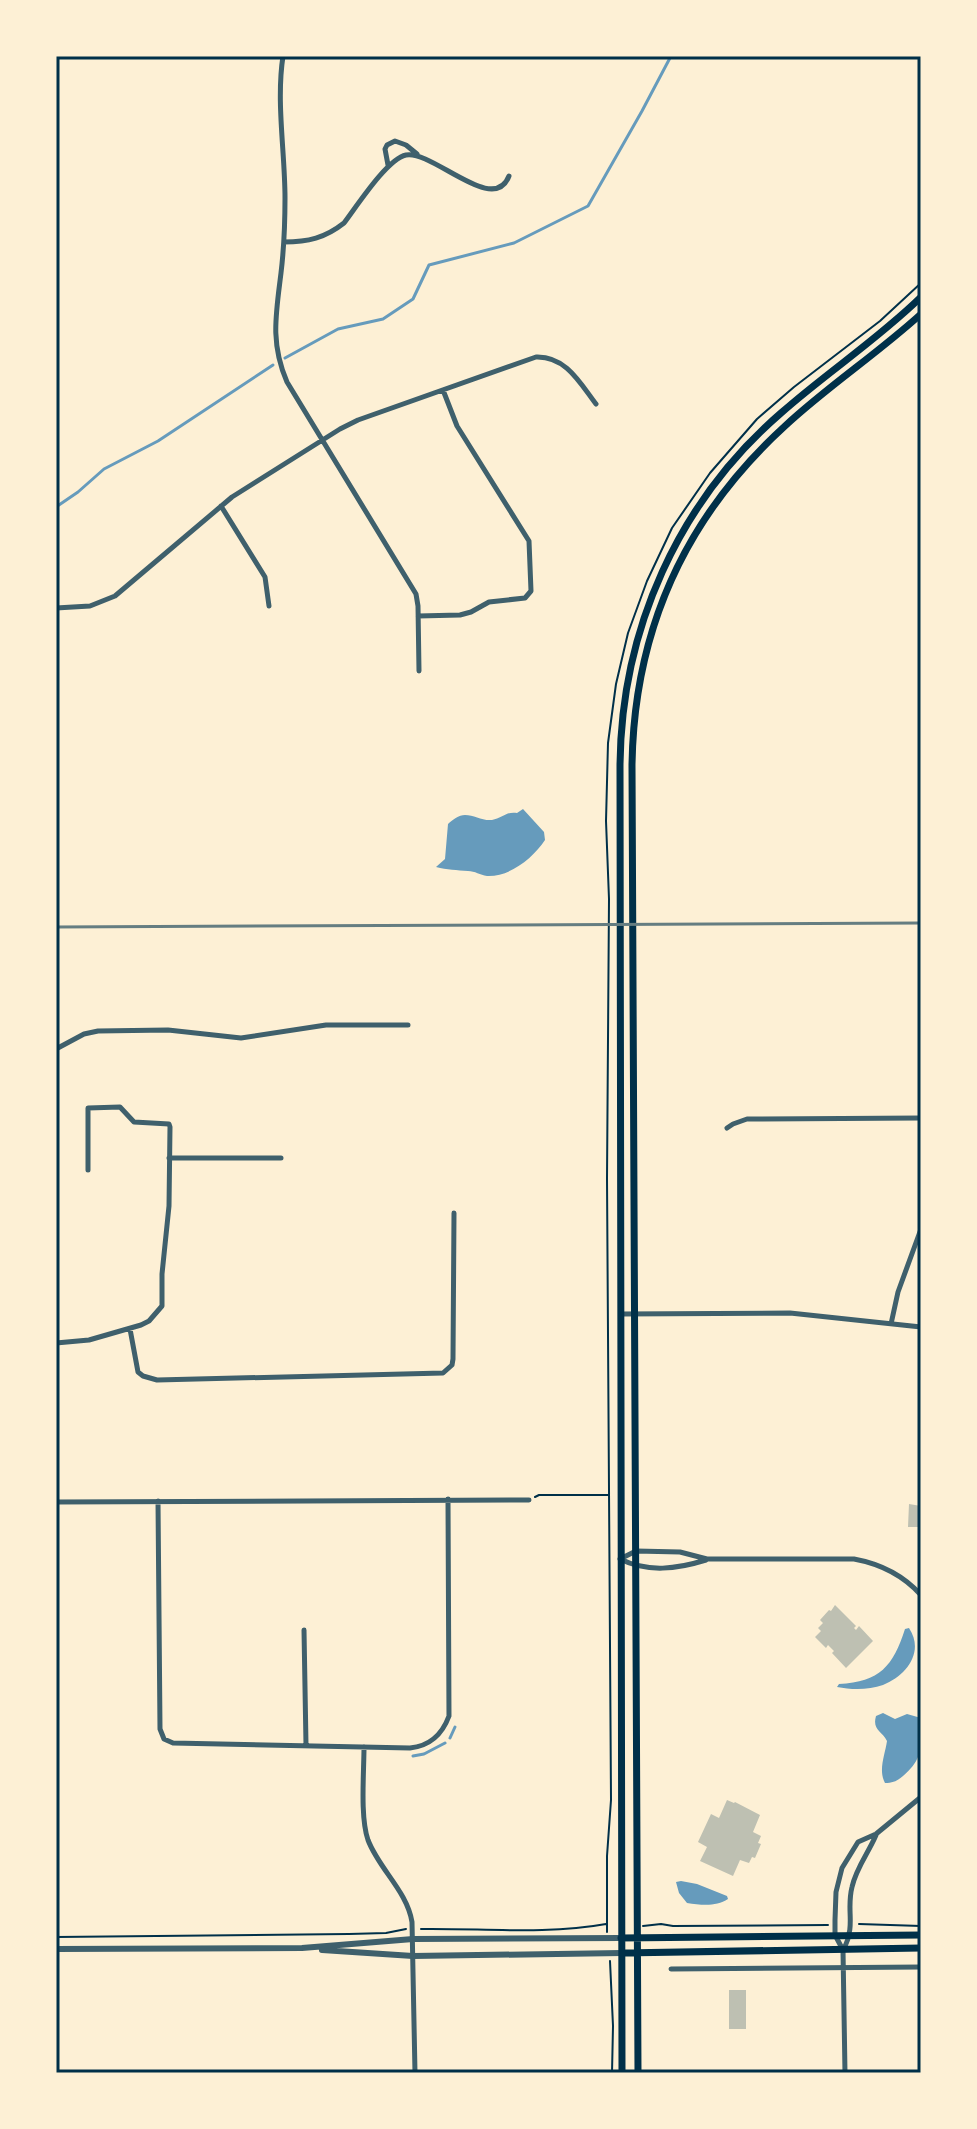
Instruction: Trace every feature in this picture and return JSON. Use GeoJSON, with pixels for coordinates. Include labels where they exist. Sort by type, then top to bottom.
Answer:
{"type":"FeatureCollection","features":[{"type":"Feature","properties":{"kind":"main road"},"geometry":{"type":"LineString","coordinates":[[622,2073],[620,737],[627,684],[639,630],[653,592],[678,537],[715,482],[781,413],[921,297]]}},
{"type":"Feature","properties":{"kind":"main road"},"geometry":{"type":"LineString","coordinates":[[638,2073],[632,765],[638,686],[653,630],[676,569],[709,511],[765,445],[797,415],[921,314]]}},
{"type":"Feature","properties":{"kind":"main road"},"geometry":{"type":"LineString","coordinates":[[621,1938],[921,1935]]}},
{"type":"Feature","properties":{"kind":"main road"},"geometry":{"type":"LineString","coordinates":[[622,1953],[921,1948]]}},
{"type":"Feature","properties":{"kind":"street"},"geometry":{"type":"LineString","coordinates":[[283,56],[280,88],[285,163],[284,242],[275,319],[276,352],[287,382],[418,600],[419,671]]}},
{"type":"Feature","properties":{"kind":"street"},"geometry":{"type":"LineString","coordinates":[[388,165],[385,149],[395,141],[474,185],[488,189],[502,187],[509,176]]}},
{"type":"Feature","properties":{"kind":"street"},"geometry":{"type":"LineString","coordinates":[[284,242],[313,240],[335,230],[344,223],[388,165],[407,155],[418,155]]}},
{"type":"Feature","properties":{"kind":"street"},"geometry":{"type":"LineString","coordinates":[[56,608],[90,606],[115,596],[221,506],[349,424],[527,359],[542,357],[556,360],[569,369],[596,404]]}},
{"type":"Feature","properties":{"kind":"street"},"geometry":{"type":"LineString","coordinates":[[418,616],[466,614],[489,602],[520,600],[529,595],[531,586],[529,541],[457,426],[443,390]]}},
{"type":"Feature","properties":{"kind":"street"},"geometry":{"type":"LineString","coordinates":[[221,506],[265,577],[269,606]]}},
{"type":"Feature","properties":{"kind":"street"},"geometry":{"type":"LineString","coordinates":[[56,1049],[84,1034],[98,1031],[168,1030],[241,1038],[326,1025],[408,1025]]}},
{"type":"Feature","properties":{"kind":"street"},"geometry":{"type":"LineString","coordinates":[[56,1343],[89,1340],[130,1329],[149,1321],[162,1306],[169,1206],[169,1124],[134,1122],[120,1107],[88,1108],[88,1170]]}},
{"type":"Feature","properties":{"kind":"street"},"geometry":{"type":"LineString","coordinates":[[727,1128],[747,1119],[921,1118]]}},
{"type":"Feature","properties":{"kind":"street"},"geometry":{"type":"LineString","coordinates":[[169,1158],[281,1158]]}},
{"type":"Feature","properties":{"kind":"street"},"geometry":{"type":"LineString","coordinates":[[130,1329],[138,1372],[157,1380],[437,1374],[449,1369],[453,1359],[454,1213]]}},
{"type":"Feature","properties":{"kind":"street"},"geometry":{"type":"LineString","coordinates":[[891,1324],[898,1292],[921,1229]]}},
{"type":"Feature","properties":{"kind":"street"},"geometry":{"type":"LineString","coordinates":[[620,1314],[790,1313],[921,1327]]}},
{"type":"Feature","properties":{"kind":"street"},"geometry":{"type":"LineString","coordinates":[[158,1501],[161,1734],[167,1742],[418,1747],[437,1737],[448,1721],[448,1499]]}},
{"type":"Feature","properties":{"kind":"street"},"geometry":{"type":"LineString","coordinates":[[56,1502],[529,1500]]}},
{"type":"Feature","properties":{"kind":"street"},"geometry":{"type":"LineString","coordinates":[[620,1559],[636,1551],[680,1552],[707,1559],[823,1558],[867,1561],[896,1574],[921,1595]]}},
{"type":"Feature","properties":{"kind":"street"},"geometry":{"type":"LineString","coordinates":[[620,1559],[636,1567],[681,1567],[707,1559]]}},
{"type":"Feature","properties":{"kind":"street"},"geometry":{"type":"LineString","coordinates":[[304,1630],[306,1745]]}},
{"type":"Feature","properties":{"kind":"street"},"geometry":{"type":"LineString","coordinates":[[364,1747],[366,1831],[373,1850],[408,1908],[412,1929],[415,2073]]}},
{"type":"Feature","properties":{"kind":"street"},"geometry":{"type":"LineString","coordinates":[[845,2073],[843,1950],[835,1935],[836,1892],[842,1868],[858,1842],[876,1834],[921,1797]]}},
{"type":"Feature","properties":{"kind":"street"},"geometry":{"type":"LineString","coordinates":[[843,1950],[851,1935],[850,1899],[855,1874],[876,1834]]}},
{"type":"Feature","properties":{"kind":"street"},"geometry":{"type":"LineString","coordinates":[[302,1948],[413,1939],[621,1938]]}},
{"type":"Feature","properties":{"kind":"street"},"geometry":{"type":"LineString","coordinates":[[56,1949],[302,1948],[413,1956],[622,1953]]}},
{"type":"Feature","properties":{"kind":"street"},"geometry":{"type":"LineString","coordinates":[[671,1969],[921,1967]]}},
{"type":"Feature","properties":{"kind":"path"},"geometry":{"type":"LineString","coordinates":[[609,1938],[606,1924],[611,1800],[607,1165],[609,899],[606,821],[610,720],[616,684],[628,633],[647,581],[662,547],[695,492],[740,436],[794,387],[880,321],[921,283]]}},
{"type":"Feature","properties":{"kind":"path"},"geometry":{"type":"LineString","coordinates":[[529,1500],[539,1495],[609,1495]]}},
{"type":"Feature","properties":{"kind":"path"},"geometry":{"type":"LineString","coordinates":[[56,1937],[386,1933],[412,1929],[571,1929],[606,1924]]}},
{"type":"Feature","properties":{"kind":"path"},"geometry":{"type":"LineString","coordinates":[[638,1926],[835,1925]]}},
{"type":"Feature","properties":{"kind":"path"},"geometry":{"type":"LineString","coordinates":[[851,1925],[921,1926]]}},
{"type":"Feature","properties":{"kind":"path"},"geometry":{"type":"LineString","coordinates":[[610,1953],[612,2073]]}},
{"type":"Feature","properties":{"kind":"water"},"geometry":{"type":"Polygon","coordinates":[[[523,809],[544,832],[545,840],[520,865],[504,873],[487,876],[436,867],[445,859],[448,824],[454,819],[465,815],[492,820],[523,809]]]}},
{"type":"Feature","properties":{"kind":"water"},"geometry":{"type":"Polygon","coordinates":[[[909,1628],[915,1646],[914,1654],[899,1676],[872,1688],[837,1687],[839,1684],[865,1680],[883,1670],[895,1653],[905,1629],[909,1628]]]}},
{"type":"Feature","properties":{"kind":"water"},"geometry":{"type":"Polygon","coordinates":[[[883,1713],[895,1719],[907,1714],[921,1718],[921,1743],[915,1763],[901,1778],[888,1783],[885,1783],[882,1773],[887,1741],[875,1724],[876,1716],[883,1713]]]}},
{"type":"Feature","properties":{"kind":"water"},"geometry":{"type":"Polygon","coordinates":[[[676,1882],[697,1884],[728,1899],[703,1905],[687,1903],[679,1893],[676,1882]]]}},
{"type":"Feature","properties":{"kind":"building"},"geometry":{"type":"Polygon","coordinates":[[[909,1504],[921,1506],[921,1527],[908,1527],[909,1504]]]}},
{"type":"Feature","properties":{"kind":"building"},"geometry":{"type":"Polygon","coordinates":[[[835,1605],[856,1626],[856,1630],[859,1626],[873,1641],[846,1668],[828,1645],[826,1648],[815,1637],[821,1631],[818,1628],[823,1623],[820,1620],[835,1605]]]}},
{"type":"Feature","properties":{"kind":"building"},"geometry":{"type":"Polygon","coordinates":[[[727,1800],[760,1815],[753,1832],[761,1836],[755,1858],[752,1857],[749,1863],[740,1860],[733,1876],[700,1861],[707,1847],[698,1842],[711,1814],[719,1818],[727,1800]]]}},
{"type":"Feature","properties":{"kind":"building"},"geometry":{"type":"Polygon","coordinates":[[[729,1990],[746,1990],[746,2029],[729,2029],[729,1990]]]}},
{"type":"Feature","properties":{"kind":"waterway"},"geometry":{"type":"LineString","coordinates":[[285,358],[338,329],[383,319],[413,299],[429,265],[514,243],[588,206],[671,56]]}},
{"type":"Feature","properties":{"kind":"waterway"},"geometry":{"type":"LineString","coordinates":[[56,507],[104,469],[158,441],[273,365]]}},
{"type":"Feature","properties":{"kind":"waterway"},"geometry":{"type":"LineString","coordinates":[[450,1738],[455,1727]]}},
{"type":"Feature","properties":{"kind":"waterway"},"geometry":{"type":"LineString","coordinates":[[413,1756],[445,1743]]}},
{"type":"Feature","properties":{"kind":"railway"},"geometry":{"type":"LineString","coordinates":[[56,927],[921,923]]}}]}
